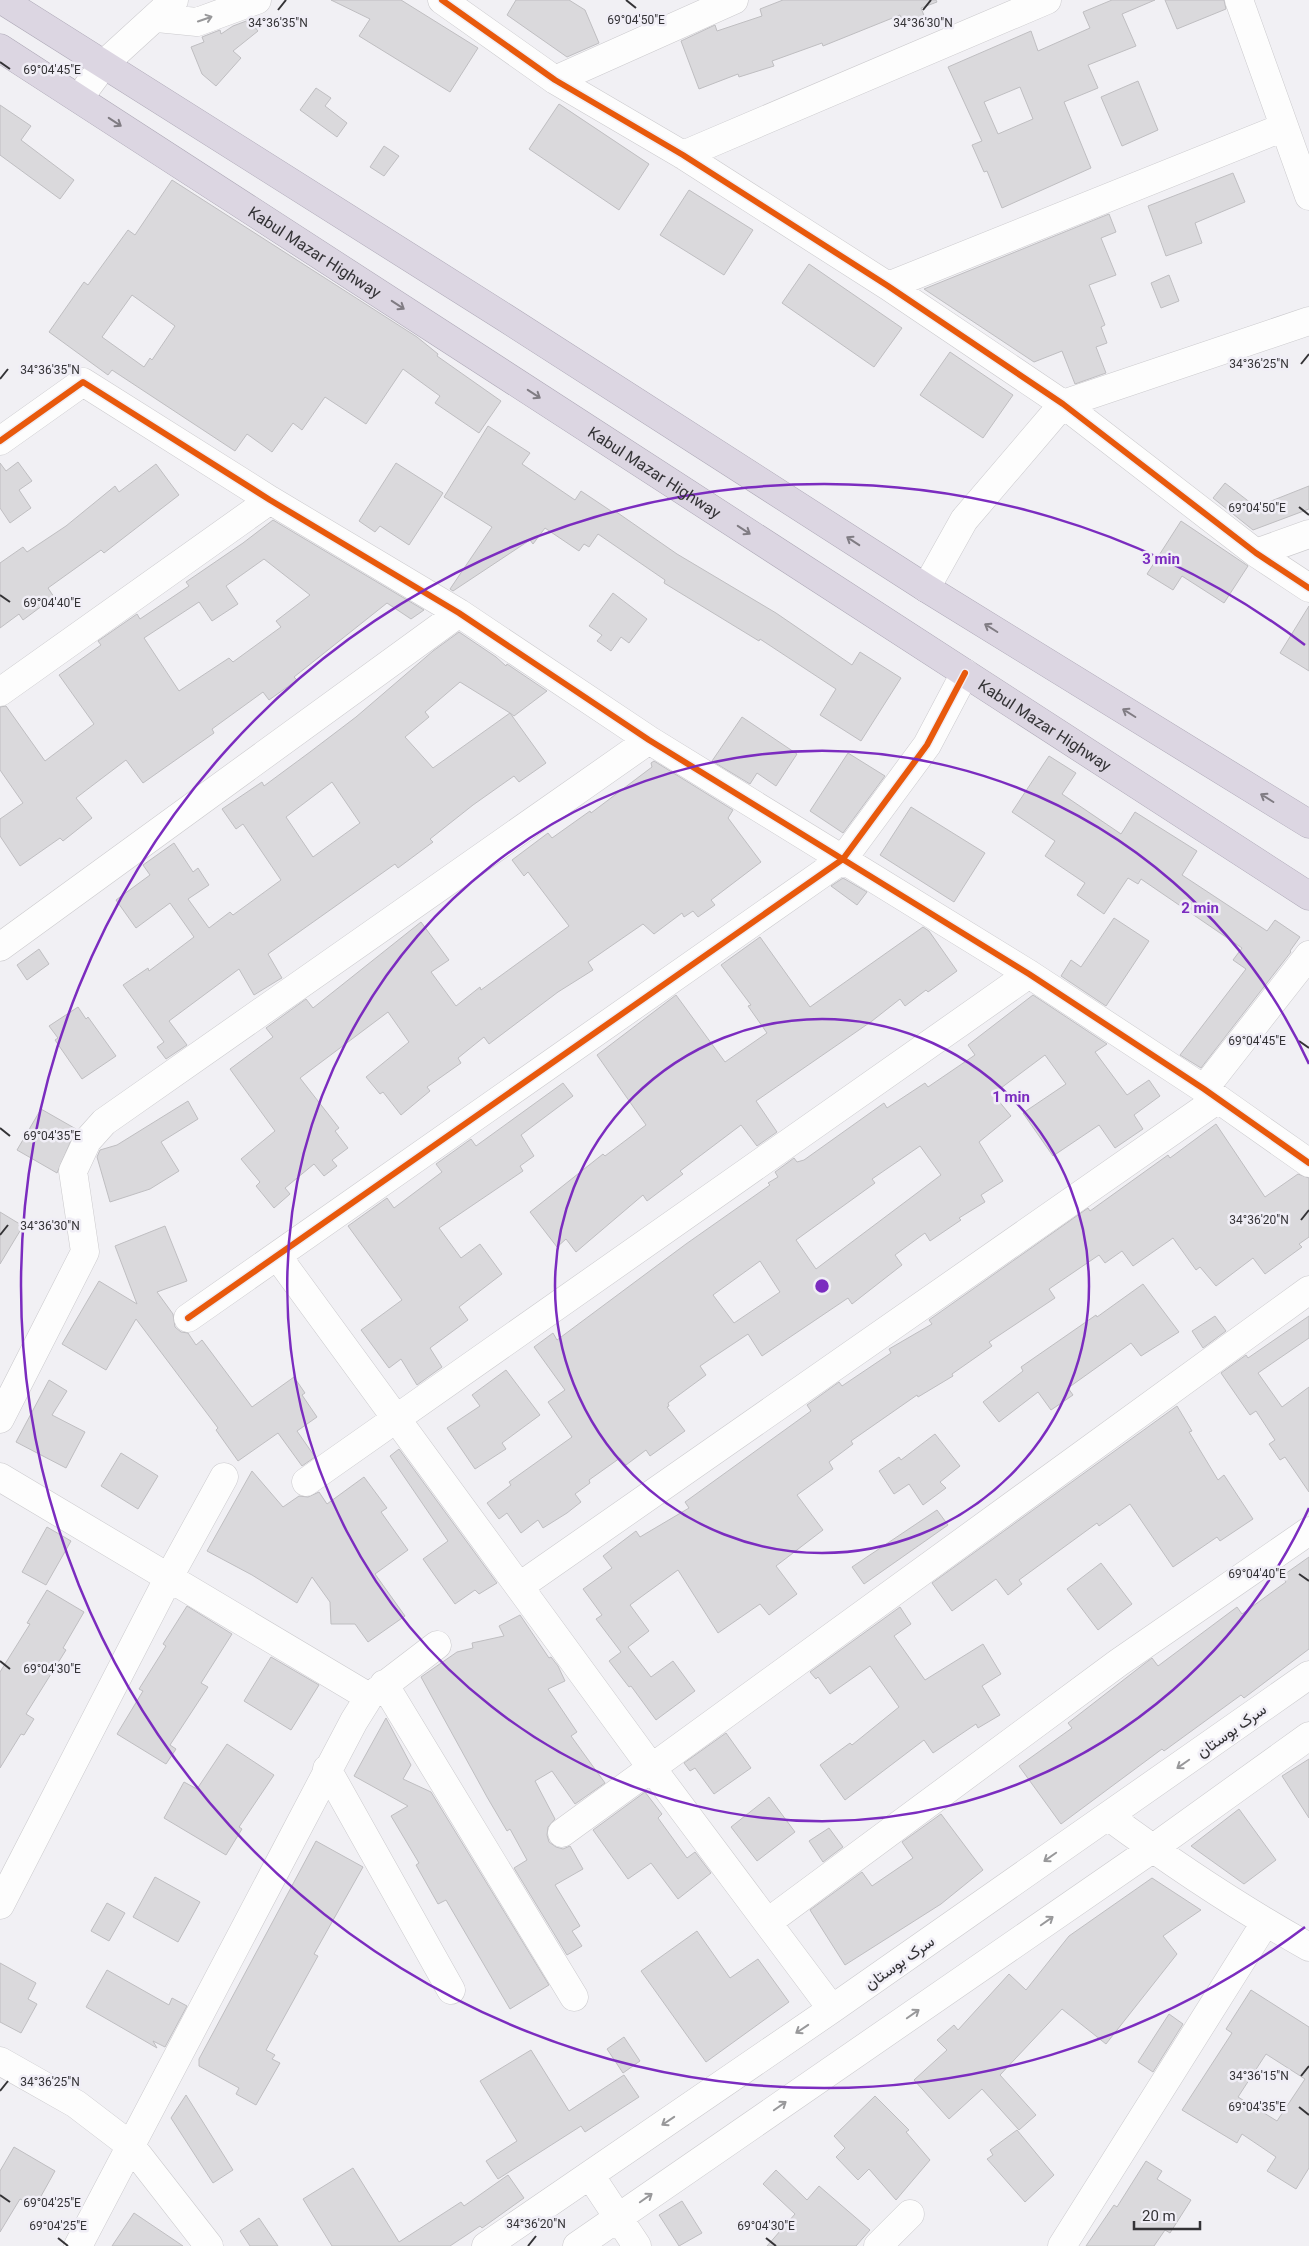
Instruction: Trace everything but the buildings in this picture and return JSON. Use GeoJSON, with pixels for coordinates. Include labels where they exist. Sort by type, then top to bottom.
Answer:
{"type":"FeatureCollection","features":[{"type":"Feature","properties":{"kind":"highway"},"geometry":{"type":"LineString","coordinates":[[2,0],[105,63],[926,588],[1309,824]]}},
{"type":"Feature","properties":{"kind":"highway","name":"Kabul Mazar Highway"},"geometry":{"type":"LineString","coordinates":[[0,48],[1309,896]]}},
{"type":"Feature","properties":{"kind":"street"},"geometry":{"type":"LineString","coordinates":[[79,98],[105,63],[166,9],[197,22],[257,0]]}},
{"type":"Feature","properties":{"kind":"street"},"geometry":{"type":"LineString","coordinates":[[442,0],[555,80],[683,155],[888,286],[1063,404],[1256,553],[1309,588]]}},
{"type":"Feature","properties":{"kind":"street"},"geometry":{"type":"LineString","coordinates":[[1239,0],[1309,196]]}},
{"type":"Feature","properties":{"kind":"street"},"geometry":{"type":"LineString","coordinates":[[555,80],[723,2]]}},
{"type":"Feature","properties":{"kind":"street"},"geometry":{"type":"LineString","coordinates":[[683,155],[1038,2]]}},
{"type":"Feature","properties":{"kind":"street"},"geometry":{"type":"LineString","coordinates":[[888,286],[1284,126]]}},
{"type":"Feature","properties":{"kind":"street"},"geometry":{"type":"LineString","coordinates":[[926,588],[964,520],[1063,404],[1309,321]]}},
{"type":"Feature","properties":{"kind":"street"},"geometry":{"type":"LineString","coordinates":[[0,442],[82,382],[270,500],[459,613],[650,740],[1029,974],[1211,1094],[1309,1163]]}},
{"type":"Feature","properties":{"kind":"street"},"geometry":{"type":"LineString","coordinates":[[0,692],[270,500]]}},
{"type":"Feature","properties":{"kind":"street"},"geometry":{"type":"LineString","coordinates":[[1256,553],[1309,534]]}},
{"type":"Feature","properties":{"kind":"street"},"geometry":{"type":"LineString","coordinates":[[0,947],[459,613]]}},
{"type":"Feature","properties":{"kind":"street"},"geometry":{"type":"LineString","coordinates":[[188,1318],[278,1257],[843,859],[927,745],[964,673]]}},
{"type":"Feature","properties":{"kind":"street"},"geometry":{"type":"LineString","coordinates":[[0,1419],[85,1252],[74,1171],[87,1141],[104,1122],[650,740]]}},
{"type":"Feature","properties":{"kind":"street"},"geometry":{"type":"LineString","coordinates":[[520,1586],[1211,1094],[1309,956]]}},
{"type":"Feature","properties":{"kind":"street"},"geometry":{"type":"LineString","coordinates":[[306,1482],[1029,974]]}},
{"type":"Feature","properties":{"kind":"street"},"geometry":{"type":"LineString","coordinates":[[278,1257],[651,1767],[832,2008]]}},
{"type":"Feature","properties":{"kind":"street"},"geometry":{"type":"LineString","coordinates":[[562,1833],[1309,1290]]}},
{"type":"Feature","properties":{"kind":"street"},"geometry":{"type":"LineString","coordinates":[[0,1477],[170,1577],[376,1690],[574,1996]]}},
{"type":"Feature","properties":{"kind":"street"},"geometry":{"type":"LineString","coordinates":[[0,1905],[224,1477]]}},
{"type":"Feature","properties":{"kind":"street"},"geometry":{"type":"LineString","coordinates":[[768,1922],[1118,1664],[1309,1531]]}},
{"type":"Feature","properties":{"kind":"street"},"geometry":{"type":"LineString","coordinates":[[78,2246],[327,1769],[376,1690],[437,1645]]}},
{"type":"Feature","properties":{"kind":"street","name":"سرک بوستان"},"geometry":{"type":"LineString","coordinates":[[486,2246],[832,2008],[1309,1675]]}},
{"type":"Feature","properties":{"kind":"street"},"geometry":{"type":"LineString","coordinates":[[577,2246],[1152,1849],[1309,1736]]}},
{"type":"Feature","properties":{"kind":"street"},"geometry":{"type":"LineString","coordinates":[[327,1769],[450,1990]]}},
{"type":"Feature","properties":{"kind":"street"},"geometry":{"type":"LineString","coordinates":[[1108,1816],[1152,1849],[1265,1923],[1309,1948]]}},
{"type":"Feature","properties":{"kind":"street"},"geometry":{"type":"LineString","coordinates":[[1062,2246],[1265,1923]]}},
{"type":"Feature","properties":{"kind":"street"},"geometry":{"type":"LineString","coordinates":[[0,2061],[76,2104],[131,2146],[209,2246]]}},
{"type":"Feature","properties":{"kind":"street"},"geometry":{"type":"LineString","coordinates":[[590,2175],[636,2246]]}},
{"type":"Feature","properties":{"kind":"street"},"geometry":{"type":"LineString","coordinates":[[878,2246],[910,2214]]}},
{"type":"Feature","properties":{"kind":"cycle path"},"geometry":{"type":"LineString","coordinates":[[442,0],[555,80],[683,155],[888,286],[1063,404],[1256,553],[1309,588]]}},
{"type":"Feature","properties":{"kind":"cycle path"},"geometry":{"type":"LineString","coordinates":[[0,441],[83,382],[270,500],[459,613],[649,740],[1029,974],[1204,1089],[1309,1163]]}},
{"type":"Feature","properties":{"kind":"cycle path"},"geometry":{"type":"LineString","coordinates":[[188,1318],[843,859],[927,745],[965,673]]}}]}
